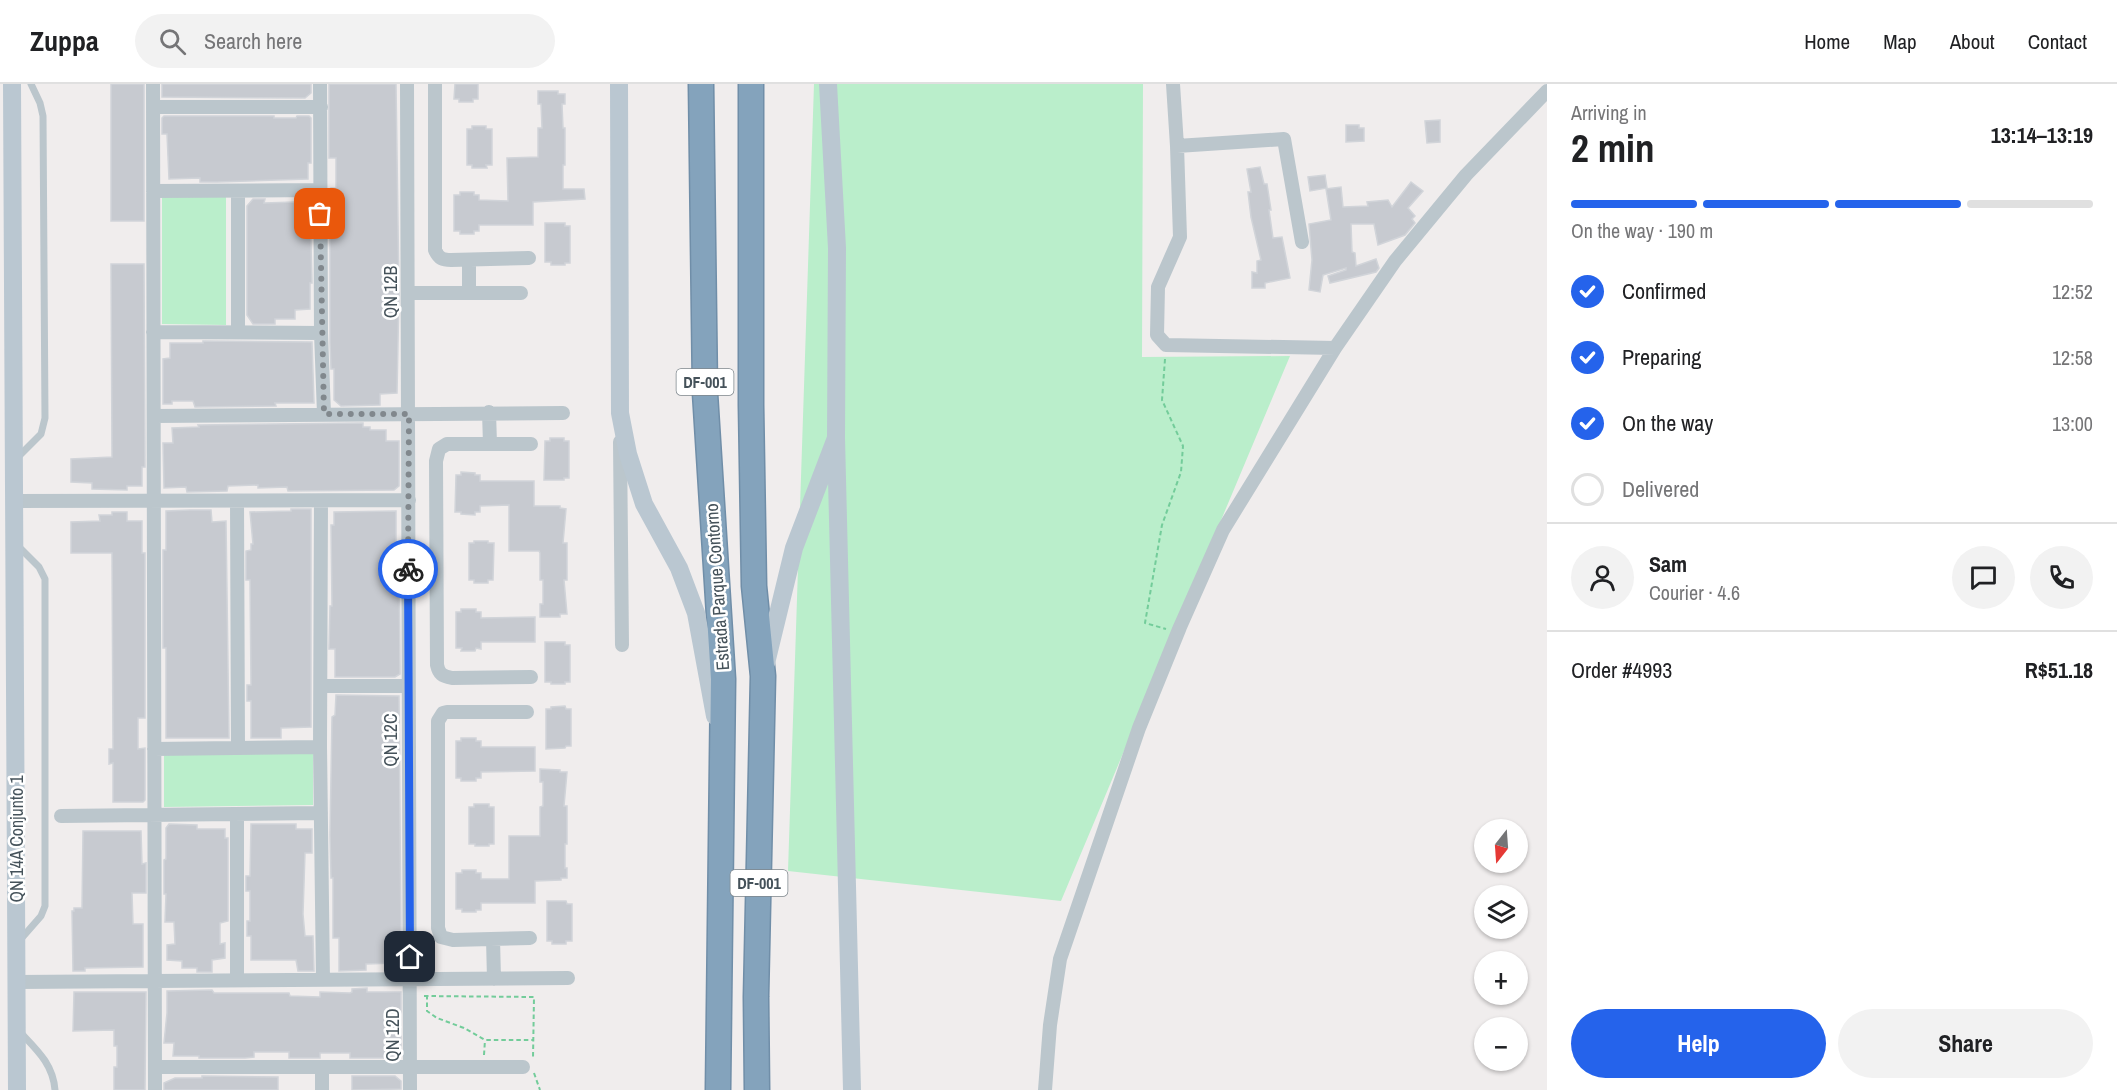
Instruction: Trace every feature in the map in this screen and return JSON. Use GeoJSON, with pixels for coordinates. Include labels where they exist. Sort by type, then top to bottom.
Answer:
{"type":"FeatureCollection","features":[{"type":"Feature","properties":{"kind":"highway","name":"Estrada Parque Contorno"},"geometry":{"type":"LineString","coordinates":[[701,84],[705,393],[723,680],[718,1090]]}},
{"type":"Feature","properties":{"kind":"highway","name":"Estrada Parque Contorno"},"geometry":{"type":"LineString","coordinates":[[752,84],[753,552],[763,676],[756,997],[757,1090]]}},
{"type":"Feature","properties":{"kind":"highway"},"geometry":{"type":"LineString","coordinates":[[718,995],[722,978],[727,971],[735,968],[743,971],[756,997]]}},
{"type":"Feature","properties":{"kind":"main road","name":"QN 14A Conjunto 1"},"geometry":{"type":"LineString","coordinates":[[12,84],[6,281],[14,461],[17,1090]]}},
{"type":"Feature","properties":{"kind":"main road"},"geometry":{"type":"LineString","coordinates":[[619,84],[620,413],[628,454],[644,504],[679,568],[696,613],[721,759]]}},
{"type":"Feature","properties":{"kind":"main road"},"geometry":{"type":"LineString","coordinates":[[828,84],[837,248],[836,438],[852,1090]]}},
{"type":"Feature","properties":{"kind":"main road"},"geometry":{"type":"LineString","coordinates":[[763,676],[794,548],[836,438]]}},
{"type":"Feature","properties":{"kind":"street"},"geometry":{"type":"LineString","coordinates":[[153,84],[155,1090]]}},
{"type":"Feature","properties":{"kind":"street"},"geometry":{"type":"LineString","coordinates":[[320,84],[321,333],[324,414]]}},
{"type":"Feature","properties":{"kind":"street","name":"QN 12B"},"geometry":{"type":"LineString","coordinates":[[406,84],[409,500]]}},
{"type":"Feature","properties":{"kind":"street"},"geometry":{"type":"LineString","coordinates":[[435,84],[435,250],[437,255],[444,260],[529,258]]}},
{"type":"Feature","properties":{"kind":"street"},"geometry":{"type":"LineString","coordinates":[[1173,84],[1178,146],[1180,237],[1158,287],[1157,335],[1166,345],[1335,348]]}},
{"type":"Feature","properties":{"kind":"street"},"geometry":{"type":"LineString","coordinates":[[1045,1090],[1050,1026],[1060,959],[1139,728],[1223,530],[1335,348],[1395,261],[1466,175],[1547,91]]}},
{"type":"Feature","properties":{"kind":"street"},"geometry":{"type":"LineString","coordinates":[[153,107],[321,107]]}},
{"type":"Feature","properties":{"kind":"street"},"geometry":{"type":"LineString","coordinates":[[1178,146],[1284,139],[1302,242]]}},
{"type":"Feature","properties":{"kind":"street"},"geometry":{"type":"LineString","coordinates":[[153,191],[320,190]]}},
{"type":"Feature","properties":{"kind":"street"},"geometry":{"type":"LineString","coordinates":[[238,192],[238,332]]}},
{"type":"Feature","properties":{"kind":"street"},"geometry":{"type":"LineString","coordinates":[[468,260],[469,292]]}},
{"type":"Feature","properties":{"kind":"street"},"geometry":{"type":"LineString","coordinates":[[408,293],[521,293]]}},
{"type":"Feature","properties":{"kind":"street"},"geometry":{"type":"LineString","coordinates":[[153,332],[321,333]]}},
{"type":"Feature","properties":{"kind":"street"},"geometry":{"type":"LineString","coordinates":[[489,412],[490,444]]}},
{"type":"Feature","properties":{"kind":"street"},"geometry":{"type":"LineString","coordinates":[[154,416],[563,413]]}},
{"type":"Feature","properties":{"kind":"street"},"geometry":{"type":"LineString","coordinates":[[620,413],[622,645]]}},
{"type":"Feature","properties":{"kind":"street"},"geometry":{"type":"LineString","coordinates":[[531,444],[447,444],[442,446],[437,454],[438,673],[452,678],[531,677]]}},
{"type":"Feature","properties":{"kind":"street"},"geometry":{"type":"LineString","coordinates":[[14,501],[409,500]]}},
{"type":"Feature","properties":{"kind":"street","name":"QN 12C"},"geometry":{"type":"LineString","coordinates":[[409,500],[410,980]]}},
{"type":"Feature","properties":{"kind":"street"},"geometry":{"type":"LineString","coordinates":[[237,501],[238,748]]}},
{"type":"Feature","properties":{"kind":"street"},"geometry":{"type":"LineString","coordinates":[[321,501],[320,747],[323,980]]}},
{"type":"Feature","properties":{"kind":"street"},"geometry":{"type":"LineString","coordinates":[[321,686],[408,686]]}},
{"type":"Feature","properties":{"kind":"street"},"geometry":{"type":"LineString","coordinates":[[527,712],[447,712],[443,713],[438,721],[438,933],[441,937],[453,940],[530,938]]}},
{"type":"Feature","properties":{"kind":"street"},"geometry":{"type":"LineString","coordinates":[[154,749],[320,747]]}},
{"type":"Feature","properties":{"kind":"street"},"geometry":{"type":"LineString","coordinates":[[61,816],[321,813]]}},
{"type":"Feature","properties":{"kind":"street"},"geometry":{"type":"LineString","coordinates":[[237,814],[237,980]]}},
{"type":"Feature","properties":{"kind":"street"},"geometry":{"type":"LineString","coordinates":[[493,939],[494,979]]}},
{"type":"Feature","properties":{"kind":"street"},"geometry":{"type":"LineString","coordinates":[[16,982],[568,978]]}},
{"type":"Feature","properties":{"kind":"street","name":"QN 12D"},"geometry":{"type":"LineString","coordinates":[[410,980],[410,1090]]}},
{"type":"Feature","properties":{"kind":"street"},"geometry":{"type":"LineString","coordinates":[[155,1067],[530,1066]]}},
{"type":"Feature","properties":{"kind":"street"},"geometry":{"type":"LineString","coordinates":[[322,1068],[322,1090]]}},
{"type":"Feature","properties":{"kind":"lane"},"geometry":{"type":"LineString","coordinates":[[14,461],[41,434],[45,417],[43,116],[31,84]]}},
{"type":"Feature","properties":{"kind":"lane"},"geometry":{"type":"LineString","coordinates":[[15,543],[39,567],[45,579],[45,906],[33,927],[16,944]]}},
{"type":"Feature","properties":{"kind":"lane"},"geometry":{"type":"LineString","coordinates":[[17,1029],[42,1055],[50,1067],[55,1090]]}},
{"type":"Feature","properties":{"kind":"path"},"geometry":{"type":"LineString","coordinates":[[1166,345],[1162,400],[1183,446],[1181,472],[1162,525],[1145,623],[1178,632]]}},
{"type":"Feature","properties":{"kind":"path"},"geometry":{"type":"LineString","coordinates":[[428,980],[428,1011],[437,1018],[464,1028],[484,1040],[533,1040]]}},
{"type":"Feature","properties":{"kind":"path"},"geometry":{"type":"LineString","coordinates":[[410,995],[534,997],[530,1066],[540,1090]]}},
{"type":"Feature","properties":{"kind":"green space"},"geometry":{"type":"Polygon","coordinates":[[[814,84],[1143,84],[1142,357],[1290,356],[1061,901],[788,871],[814,84]]]}},
{"type":"Feature","properties":{"kind":"green space"},"geometry":{"type":"Polygon","coordinates":[[[162,197],[226,197],[226,325],[162,324],[162,197]]]}},
{"type":"Feature","properties":{"kind":"green space"},"geometry":{"type":"Polygon","coordinates":[[[313,750],[313,805],[164,807],[164,752],[313,750]]]}},
{"type":"Feature","properties":{"kind":"building"},"geometry":{"type":"Polygon","coordinates":[[[111,84],[144,84],[144,221],[111,221],[111,84]]]}},
{"type":"Feature","properties":{"kind":"building"},"geometry":{"type":"Polygon","coordinates":[[[162,84],[311,84],[311,93],[305,98],[162,97],[162,84]]]}},
{"type":"Feature","properties":{"kind":"building"},"geometry":{"type":"Polygon","coordinates":[[[329,84],[396,84],[399,293],[397,393],[380,394],[380,405],[341,406],[334,400],[334,369],[331,369],[330,343],[330,233],[331,188],[336,188],[336,158],[329,158],[329,84]]]}},
{"type":"Feature","properties":{"kind":"building"},"geometry":{"type":"Polygon","coordinates":[[[455,84],[478,84],[478,99],[473,99],[473,102],[459,102],[459,99],[454,99],[455,84]]]}},
{"type":"Feature","properties":{"kind":"building"},"geometry":{"type":"Polygon","coordinates":[[[538,91],[558,91],[558,94],[565,94],[565,104],[562,104],[563,128],[565,128],[563,189],[584,189],[585,199],[533,202],[533,225],[479,225],[479,231],[474,231],[474,234],[460,234],[460,231],[454,231],[454,195],[460,195],[460,192],[474,192],[474,195],[479,195],[479,200],[508,201],[507,158],[538,157],[538,128],[542,128],[538,91]]]}},
{"type":"Feature","properties":{"kind":"building"},"geometry":{"type":"Polygon","coordinates":[[[164,116],[296,118],[297,116],[309,116],[311,118],[311,163],[308,163],[308,179],[200,182],[200,178],[169,179],[167,134],[162,134],[164,116]]]}},
{"type":"Feature","properties":{"kind":"building"},"geometry":{"type":"Polygon","coordinates":[[[1440,120],[1440,142],[1427,143],[1425,121],[1440,120]]]}},
{"type":"Feature","properties":{"kind":"building"},"geometry":{"type":"Polygon","coordinates":[[[1346,125],[1359,125],[1359,128],[1364,128],[1364,141],[1346,142],[1346,125]]]}},
{"type":"Feature","properties":{"kind":"building"},"geometry":{"type":"Polygon","coordinates":[[[472,126],[486,126],[486,129],[492,129],[492,165],[486,165],[487,168],[472,168],[472,165],[467,165],[467,129],[472,129],[472,126]]]}},
{"type":"Feature","properties":{"kind":"building"},"geometry":{"type":"Polygon","coordinates":[[[1260,167],[1264,184],[1267,184],[1273,238],[1282,237],[1290,278],[1265,283],[1265,288],[1252,288],[1252,272],[1257,273],[1257,261],[1261,260],[1251,217],[1248,192],[1251,192],[1247,169],[1260,167]]]}},
{"type":"Feature","properties":{"kind":"building"},"geometry":{"type":"Polygon","coordinates":[[[1325,175],[1327,188],[1310,191],[1308,177],[1325,175]]]}},
{"type":"Feature","properties":{"kind":"building"},"geometry":{"type":"Polygon","coordinates":[[[1411,182],[1423,191],[1408,208],[1415,216],[1412,219],[1415,223],[1405,235],[1378,245],[1374,224],[1351,224],[1352,252],[1355,253],[1356,266],[1376,259],[1379,268],[1376,272],[1330,283],[1328,276],[1346,270],[1346,268],[1323,275],[1320,292],[1309,290],[1312,260],[1309,224],[1331,220],[1326,189],[1341,187],[1343,207],[1368,206],[1367,202],[1388,200],[1392,207],[1411,182]]]}},
{"type":"Feature","properties":{"kind":"building"},"geometry":{"type":"Polygon","coordinates":[[[253,199],[265,199],[264,203],[295,202],[295,204],[310,205],[312,283],[310,283],[310,309],[295,310],[295,319],[275,319],[275,324],[253,324],[247,315],[247,206],[253,199]]]}},
{"type":"Feature","properties":{"kind":"building"},"geometry":{"type":"Polygon","coordinates":[[[545,223],[565,223],[565,226],[570,226],[570,263],[551,265],[551,262],[545,262],[545,223]]]}},
{"type":"Feature","properties":{"kind":"building"},"geometry":{"type":"Polygon","coordinates":[[[111,264],[144,264],[145,467],[142,467],[142,486],[127,486],[127,490],[92,489],[92,483],[71,482],[71,459],[112,457],[111,264]]]}},
{"type":"Feature","properties":{"kind":"building"},"geometry":{"type":"Polygon","coordinates":[[[203,341],[312,342],[314,403],[195,407],[193,401],[172,401],[172,404],[163,404],[163,359],[170,358],[170,343],[203,343],[203,341]]]}},
{"type":"Feature","properties":{"kind":"building"},"geometry":{"type":"Polygon","coordinates":[[[363,423],[363,427],[370,427],[370,430],[386,430],[386,441],[399,441],[399,486],[394,490],[288,491],[287,487],[258,488],[258,485],[228,486],[227,491],[187,492],[186,487],[164,488],[163,443],[173,443],[172,428],[199,427],[198,425],[363,423]]]}},
{"type":"Feature","properties":{"kind":"building"},"geometry":{"type":"Polygon","coordinates":[[[550,438],[564,438],[564,441],[569,441],[569,478],[544,480],[545,441],[550,441],[550,438]]]}},
{"type":"Feature","properties":{"kind":"building"},"geometry":{"type":"Polygon","coordinates":[[[461,472],[480,475],[480,481],[534,481],[534,506],[560,506],[566,509],[563,543],[567,543],[567,580],[564,580],[567,614],[560,614],[560,617],[540,617],[540,604],[543,604],[543,580],[540,580],[540,553],[539,551],[509,551],[509,505],[480,506],[480,512],[475,512],[475,515],[455,512],[456,475],[461,475],[461,472]]]}},
{"type":"Feature","properties":{"kind":"building"},"geometry":{"type":"Polygon","coordinates":[[[291,509],[311,509],[311,727],[281,728],[281,738],[251,738],[251,701],[247,701],[247,685],[251,685],[250,580],[246,580],[246,551],[251,550],[251,544],[253,544],[250,512],[291,511],[291,509]]]}},
{"type":"Feature","properties":{"kind":"building"},"geometry":{"type":"Polygon","coordinates":[[[211,510],[212,522],[226,521],[229,738],[166,738],[163,550],[166,550],[166,511],[211,510]]]}},
{"type":"Feature","properties":{"kind":"building"},"geometry":{"type":"Polygon","coordinates":[[[396,511],[396,547],[399,549],[400,674],[395,677],[335,677],[335,649],[329,649],[330,606],[332,606],[331,525],[334,525],[334,512],[396,511]]]}},
{"type":"Feature","properties":{"kind":"building"},"geometry":{"type":"Polygon","coordinates":[[[112,512],[127,512],[127,521],[142,521],[142,553],[145,553],[145,718],[138,718],[138,749],[145,748],[145,800],[143,802],[113,802],[113,763],[109,764],[109,749],[113,749],[112,553],[71,553],[71,522],[100,521],[99,515],[112,515],[112,512]]]}},
{"type":"Feature","properties":{"kind":"building"},"geometry":{"type":"Polygon","coordinates":[[[474,541],[494,543],[493,580],[488,580],[488,583],[474,583],[474,580],[469,580],[469,543],[474,543],[474,541]]]}},
{"type":"Feature","properties":{"kind":"building"},"geometry":{"type":"Polygon","coordinates":[[[461,609],[476,609],[476,612],[481,612],[481,618],[535,617],[535,642],[481,642],[481,649],[461,651],[462,648],[456,648],[456,612],[461,612],[461,609]]]}},
{"type":"Feature","properties":{"kind":"building"},"geometry":{"type":"Polygon","coordinates":[[[545,642],[565,642],[565,645],[570,645],[570,682],[551,684],[551,682],[545,682],[545,642]]]}},
{"type":"Feature","properties":{"kind":"building"},"geometry":{"type":"Polygon","coordinates":[[[336,695],[399,696],[401,938],[397,938],[396,963],[366,964],[366,970],[339,971],[339,938],[333,938],[330,835],[332,717],[335,715],[336,695]]]}},
{"type":"Feature","properties":{"kind":"building"},"geometry":{"type":"Polygon","coordinates":[[[565,706],[566,709],[571,709],[571,746],[546,749],[546,709],[565,706]]]}},
{"type":"Feature","properties":{"kind":"building"},"geometry":{"type":"Polygon","coordinates":[[[461,738],[476,738],[476,741],[481,741],[481,747],[535,747],[535,771],[481,772],[481,778],[476,778],[476,781],[461,781],[461,778],[456,778],[456,741],[461,741],[461,738]]]}},
{"type":"Feature","properties":{"kind":"building"},"geometry":{"type":"Polygon","coordinates":[[[540,769],[567,772],[564,806],[567,806],[565,868],[567,868],[567,878],[535,881],[535,903],[481,903],[481,910],[476,910],[476,912],[462,912],[462,909],[456,909],[456,873],[462,873],[462,870],[476,870],[476,873],[481,873],[481,879],[509,879],[509,836],[540,836],[543,782],[540,782],[540,769]]]}},
{"type":"Feature","properties":{"kind":"building"},"geometry":{"type":"Polygon","coordinates":[[[474,804],[489,804],[489,807],[494,807],[494,844],[475,846],[475,844],[469,844],[469,807],[474,807],[474,804]]]}},
{"type":"Feature","properties":{"kind":"building"},"geometry":{"type":"Polygon","coordinates":[[[169,824],[197,825],[197,829],[225,829],[225,838],[228,838],[228,921],[220,923],[220,944],[225,943],[225,958],[212,960],[212,972],[197,972],[197,968],[182,968],[182,961],[167,960],[167,945],[175,944],[174,922],[165,922],[164,860],[166,859],[166,828],[169,824]]]}},
{"type":"Feature","properties":{"kind":"building"},"geometry":{"type":"Polygon","coordinates":[[[251,824],[296,824],[296,829],[312,829],[312,853],[305,853],[303,914],[305,936],[313,936],[314,971],[298,971],[296,960],[251,960],[251,936],[247,936],[247,921],[250,921],[250,891],[246,891],[246,876],[250,876],[251,824]]]}},
{"type":"Feature","properties":{"kind":"building"},"geometry":{"type":"Polygon","coordinates":[[[83,831],[141,831],[142,864],[146,863],[146,893],[132,893],[133,924],[143,924],[143,967],[85,968],[85,971],[73,971],[72,911],[74,908],[82,908],[83,831]]]}},
{"type":"Feature","properties":{"kind":"building"},"geometry":{"type":"Polygon","coordinates":[[[547,901],[566,901],[567,904],[572,904],[572,941],[566,941],[566,944],[552,944],[552,941],[547,941],[547,901]]]}},
{"type":"Feature","properties":{"kind":"building"},"geometry":{"type":"Polygon","coordinates":[[[367,988],[367,992],[401,992],[401,1055],[397,1058],[350,1058],[350,1053],[320,1053],[320,1058],[289,1058],[289,1052],[254,1052],[254,1057],[245,1058],[199,1058],[199,1056],[173,1056],[174,1043],[164,1043],[167,991],[289,993],[290,996],[320,997],[320,992],[350,993],[352,989],[367,988]]]}},
{"type":"Feature","properties":{"kind":"building"},"geometry":{"type":"Polygon","coordinates":[[[74,992],[146,992],[145,1090],[114,1090],[117,1046],[114,1046],[114,1030],[73,1031],[74,992]]]}},
{"type":"Feature","properties":{"kind":"building"},"geometry":{"type":"Polygon","coordinates":[[[202,1076],[278,1077],[278,1090],[164,1090],[164,1083],[175,1078],[202,1078],[202,1076]]]}},
{"type":"Feature","properties":{"kind":"building"},"geometry":{"type":"Polygon","coordinates":[[[352,1076],[395,1076],[401,1081],[401,1089],[352,1090],[352,1076]]]}},
{"type":"Feature","properties":{"kind":"way so far"},"geometry":{"type":"LineString","coordinates":[[320,214],[324,414],[409,414],[408,569]]}},
{"type":"Feature","properties":{"kind":"route"},"geometry":{"type":"LineString","coordinates":[[408,569],[410,957]]}}]}
